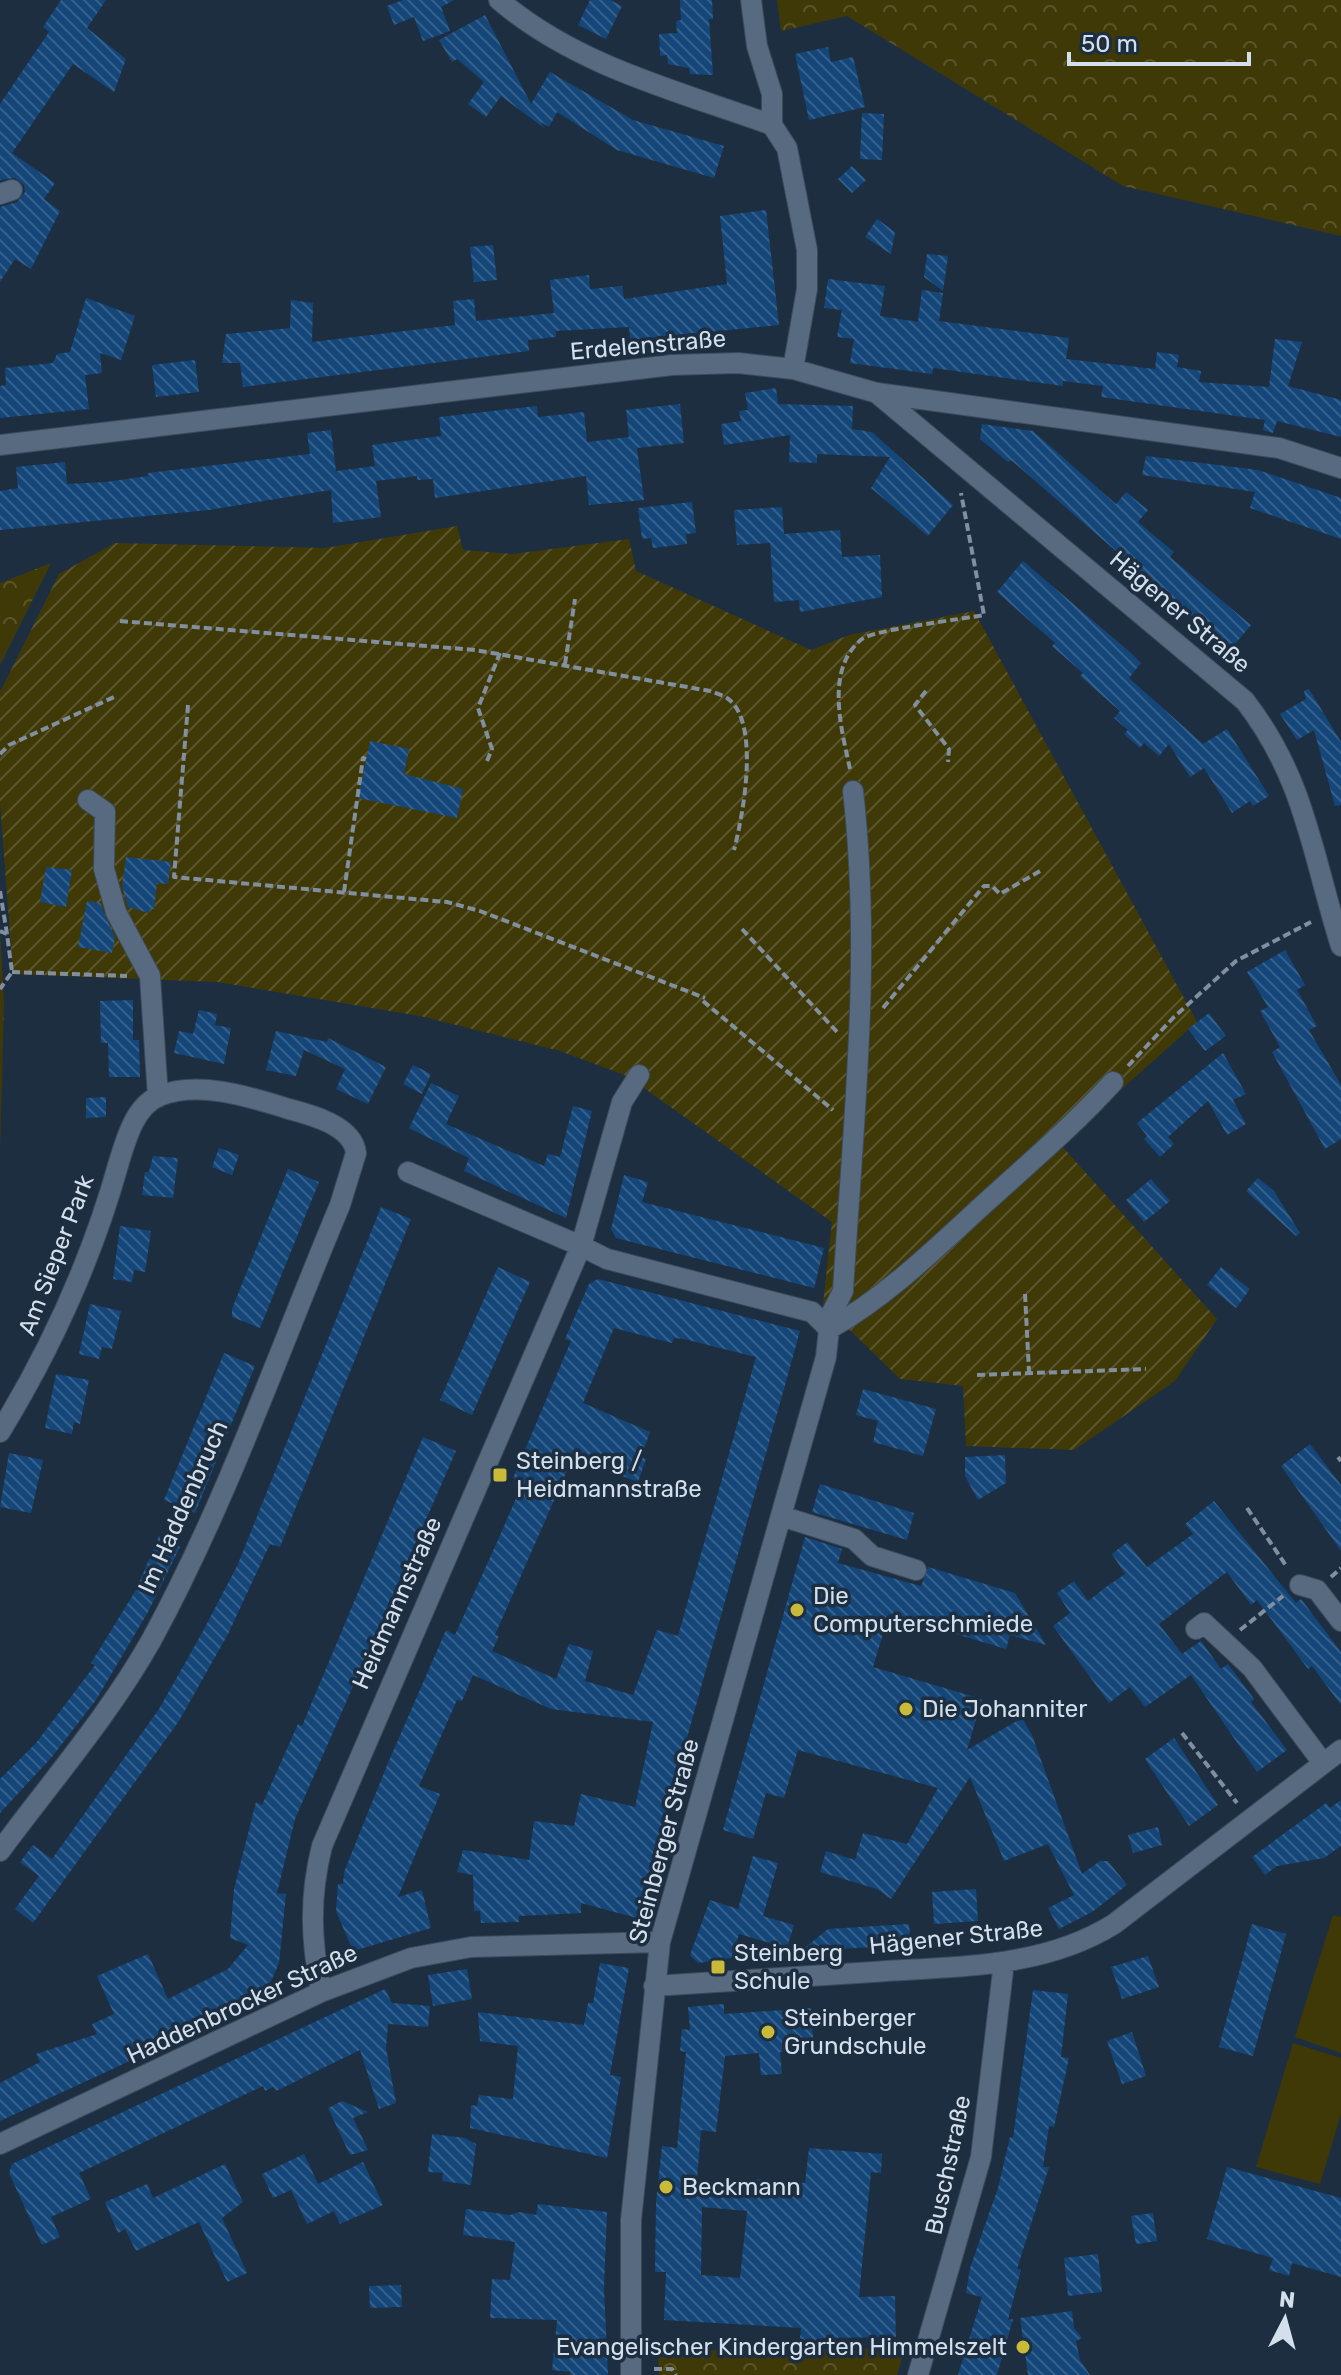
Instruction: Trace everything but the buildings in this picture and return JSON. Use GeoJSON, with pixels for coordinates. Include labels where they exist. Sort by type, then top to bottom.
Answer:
{"type":"FeatureCollection","features":[{"type":"Feature","properties":{"kind":"street"},"geometry":{"type":"LineString","coordinates":[[499,0],[531,27],[585,57],[772,125]]}},
{"type":"Feature","properties":{"kind":"street"},"geometry":{"type":"LineString","coordinates":[[751,0],[757,46],[772,94],[772,125],[787,148],[807,250],[807,289],[793,369]]}},
{"type":"Feature","properties":{"kind":"street","name":"Erdelenstraße"},"geometry":{"type":"LineString","coordinates":[[0,445],[672,365],[738,363],[793,369],[877,393],[1266,445],[1341,468]]}},
{"type":"Feature","properties":{"kind":"street","name":"Hägener Straße"},"geometry":{"type":"LineString","coordinates":[[877,393],[1245,701],[1267,730],[1296,785],[1333,903],[1341,946]]}},
{"type":"Feature","properties":{"kind":"street","name":"Steinberger Straße"},"geometry":{"type":"LineString","coordinates":[[631,2375],[631,2220],[660,1942],[781,1516],[828,1329],[843,1291],[860,965],[853,791]]}},
{"type":"Feature","properties":{"kind":"street"},"geometry":{"type":"LineString","coordinates":[[88,800],[105,812],[104,869],[116,912],[150,976],[158,1097]]}},
{"type":"Feature","properties":{"kind":"street","name":"Heidmannstraße"},"geometry":{"type":"LineString","coordinates":[[321,1992],[311,1939],[310,1910],[322,1846],[581,1246],[622,1102],[639,1075]]}},
{"type":"Feature","properties":{"kind":"street"},"geometry":{"type":"LineString","coordinates":[[408,1172],[620,1263],[812,1312],[828,1329],[858,1313],[948,1238],[1084,1114],[1113,1082]]}},
{"type":"Feature","properties":{"kind":"street","name":"Im Haddenbruch"},"geometry":{"type":"LineString","coordinates":[[0,1851],[127,1679],[179,1585],[211,1518],[335,1216],[356,1153],[349,1136],[339,1129],[307,1114],[249,1097],[195,1090],[158,1097]]}},
{"type":"Feature","properties":{"kind":"street","name":"Am Sieper Park"},"geometry":{"type":"LineString","coordinates":[[0,1432],[60,1326],[106,1207],[131,1126],[158,1097]]}},
{"type":"Feature","properties":{"kind":"street"},"geometry":{"type":"LineString","coordinates":[[781,1516],[854,1539],[872,1556],[916,1570]]}},
{"type":"Feature","properties":{"kind":"street"},"geometry":{"type":"LineString","coordinates":[[1300,1585],[1317,1590],[1341,1621]]}},
{"type":"Feature","properties":{"kind":"street"},"geometry":{"type":"LineString","coordinates":[[1196,1629],[1204,1623],[1252,1668],[1323,1763]]}},
{"type":"Feature","properties":{"kind":"street","name":"Hägener Straße"},"geometry":{"type":"LineString","coordinates":[[654,1986],[1004,1962],[1052,1954],[1084,1943],[1114,1924],[1341,1750]]}},
{"type":"Feature","properties":{"kind":"street"},"geometry":{"type":"LineString","coordinates":[[0,1836],[28,1814]]}},
{"type":"Feature","properties":{"kind":"street","name":"Haddenbrocker Straße"},"geometry":{"type":"LineString","coordinates":[[0,2144],[321,1992],[411,1958],[455,1949],[515,1944],[660,1942]]}},
{"type":"Feature","properties":{"kind":"street","name":"Buschstraße"},"geometry":{"type":"LineString","coordinates":[[918,2375],[981,2157],[1004,1962]]}},
{"type":"Feature","properties":{"kind":"path"},"geometry":{"type":"LineString","coordinates":[[853,791],[839,711],[840,686],[849,654],[863,637],[984,615],[954,455]]}},
{"type":"Feature","properties":{"kind":"path"},"geometry":{"type":"LineString","coordinates":[[565,664],[575,599]]}},
{"type":"Feature","properties":{"kind":"path"},"geometry":{"type":"LineString","coordinates":[[120,621],[500,653],[710,691],[727,698],[738,710],[747,760],[734,850]]}},
{"type":"Feature","properties":{"kind":"path"},"geometry":{"type":"LineString","coordinates":[[487,761],[492,749],[478,708],[500,653]]}},
{"type":"Feature","properties":{"kind":"path"},"geometry":{"type":"LineString","coordinates":[[926,691],[915,705],[949,749],[948,762]]}},
{"type":"Feature","properties":{"kind":"path"},"geometry":{"type":"LineString","coordinates":[[0,754],[9,745],[114,697]]}},
{"type":"Feature","properties":{"kind":"path"},"geometry":{"type":"LineString","coordinates":[[188,705],[174,877],[447,902],[480,911],[704,999],[840,1115]]}},
{"type":"Feature","properties":{"kind":"path"},"geometry":{"type":"LineString","coordinates":[[344,892],[356,794],[363,758],[366,759]]}},
{"type":"Feature","properties":{"kind":"path"},"geometry":{"type":"LineString","coordinates":[[880,1012],[984,886],[992,886],[1000,894],[1040,871]]}},
{"type":"Feature","properties":{"kind":"path"},"geometry":{"type":"LineString","coordinates":[[0,891],[12,972],[0,989]]}},
{"type":"Feature","properties":{"kind":"path"},"geometry":{"type":"LineString","coordinates":[[1113,1082],[1174,1017],[1236,961],[1333,903]]}},
{"type":"Feature","properties":{"kind":"path"},"geometry":{"type":"LineString","coordinates":[[742,929],[845,1041]]}},
{"type":"Feature","properties":{"kind":"path"},"geometry":{"type":"LineString","coordinates":[[0,931],[7,934]]}},
{"type":"Feature","properties":{"kind":"path"},"geometry":{"type":"LineString","coordinates":[[12,972],[150,976]]}},
{"type":"Feature","properties":{"kind":"path"},"geometry":{"type":"LineString","coordinates":[[1025,1294],[1029,1372]]}},
{"type":"Feature","properties":{"kind":"path"},"geometry":{"type":"LineString","coordinates":[[977,1375],[1146,1369]]}},
{"type":"Feature","properties":{"kind":"path"},"geometry":{"type":"LineString","coordinates":[[1247,1508],[1300,1585]]}},
{"type":"Feature","properties":{"kind":"path"},"geometry":{"type":"LineString","coordinates":[[1182,1733],[1249,1819]]}},
{"type":"Feature","properties":{"kind":"green space"},"geometry":{"type":"Polygon","coordinates":[[[777,0],[1341,0],[1341,236],[1123,186],[847,16],[781,31],[777,0]]]}},
{"type":"Feature","properties":{"kind":"green space"},"geometry":{"type":"Polygon","coordinates":[[[457,526],[463,550],[512,554],[629,539],[636,571],[811,650],[849,635],[974,611],[1197,1022],[1060,1144],[1217,1319],[1175,1381],[1074,1450],[966,1446],[963,1386],[900,1379],[823,1304],[832,1222],[627,1076],[560,1051],[420,1016],[217,982],[13,974],[0,802],[0,692],[59,574],[115,543],[325,548],[457,526]]]}},
{"type":"Feature","properties":{"kind":"green space"},"geometry":{"type":"Polygon","coordinates":[[[51,563],[0,665],[0,583],[51,563]]]}},
{"type":"Feature","properties":{"kind":"green space"},"geometry":{"type":"Polygon","coordinates":[[[0,931],[4,1004],[0,1152],[0,931]]]}},
{"type":"Feature","properties":{"kind":"green space"},"geometry":{"type":"Polygon","coordinates":[[[1333,1915],[1341,1917],[1341,2053],[1295,2037],[1333,1915]]]}},
{"type":"Feature","properties":{"kind":"green space"},"geometry":{"type":"Polygon","coordinates":[[[1293,2043],[1341,2058],[1341,2114],[1320,2184],[1256,2167],[1293,2043]]]}},
{"type":"Feature","properties":{"kind":"green space"},"geometry":{"type":"Polygon","coordinates":[[[905,2348],[897,2375],[659,2375],[658,2351],[905,2348]]]}},
{"type":"Feature","properties":{"kind":"place","name":"Steinberg / Heidmannstraße"},"geometry":{"type":"Point","coordinates":[500,1475]}},
{"type":"Feature","properties":{"kind":"place","name":"Die Computerschmiede"},"geometry":{"type":"Point","coordinates":[797,1610]}},
{"type":"Feature","properties":{"kind":"place","name":"Die Johanniter"},"geometry":{"type":"Point","coordinates":[906,1709]}},
{"type":"Feature","properties":{"kind":"place","name":"Steinberg Schule"},"geometry":{"type":"Point","coordinates":[718,1967]}},
{"type":"Feature","properties":{"kind":"place","name":"Steinberger Grundschule"},"geometry":{"type":"Point","coordinates":[768,2032]}},
{"type":"Feature","properties":{"kind":"place","name":"Beckmann"},"geometry":{"type":"Point","coordinates":[666,2187]}},
{"type":"Feature","properties":{"kind":"place","name":"Evangelischer Kindergarten Himmelszelt"},"geometry":{"type":"Point","coordinates":[1023,2347]}}]}
